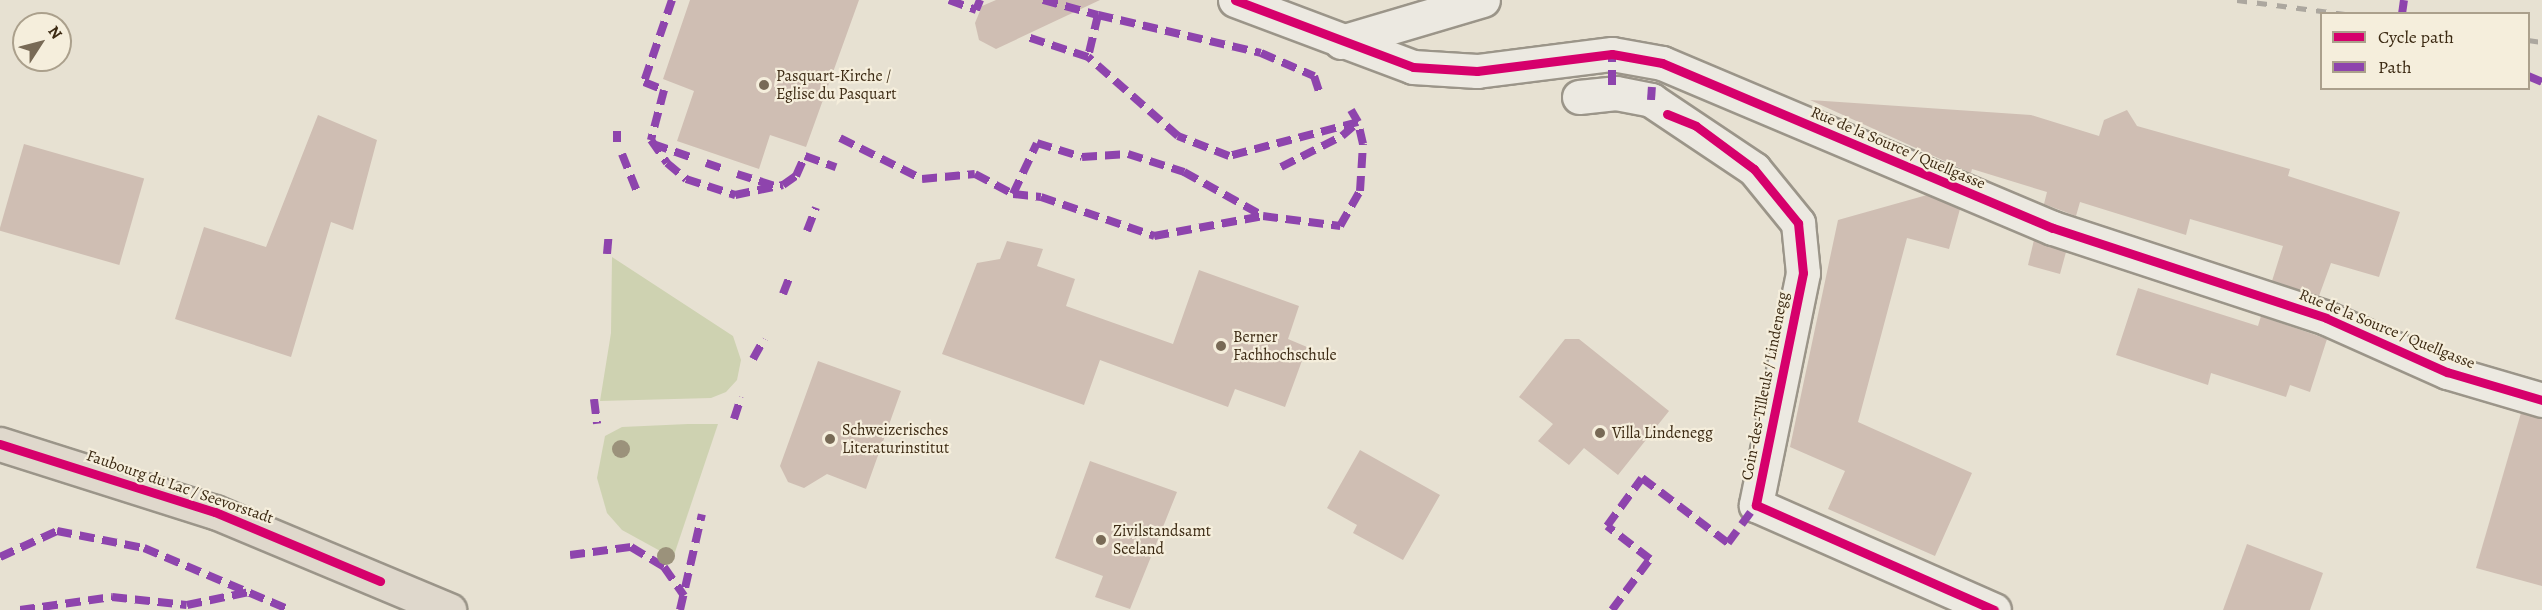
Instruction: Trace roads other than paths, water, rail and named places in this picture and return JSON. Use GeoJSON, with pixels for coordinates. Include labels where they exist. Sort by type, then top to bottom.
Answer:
{"type":"FeatureCollection","features":[{"type":"Feature","properties":{"kind":"main road","name":"Faubourg du Lac / Seevorstadt"},"geometry":{"type":"LineString","coordinates":[[0,444],[215,512],[449,610]]}},
{"type":"Feature","properties":{"kind":"street","name":"Rue de la Source / Quellgasse"},"geometry":{"type":"LineString","coordinates":[[1235,0],[1403,64],[1450,71],[1640,56],[2053,228],[2326,318],[2447,372],[2542,400]]}},
{"type":"Feature","properties":{"kind":"street"},"geometry":{"type":"LineString","coordinates":[[1341,42],[1483,0]]}},
{"type":"Feature","properties":{"kind":"street","name":"Coin-des-Tilleuls / Lindenegg"},"geometry":{"type":"LineString","coordinates":[[1579,97],[1616,93],[1651,100],[1667,114],[1696,126],[1754,169],[1798,223],[1803,273],[1756,505],[1994,610]]}},
{"type":"Feature","properties":{"kind":"railway"},"geometry":{"type":"LineString","coordinates":[[2237,0],[2330,12]]}},
{"type":"Feature","properties":{"kind":"railway"},"geometry":{"type":"LineString","coordinates":[[2530,40],[2542,42]]}},
{"type":"Feature","properties":{"kind":"place","name":"Pasquart-Kirche / Eglise du Pasquart"},"geometry":{"type":"Point","coordinates":[764,85]}},
{"type":"Feature","properties":{"kind":"place","name":"Berner Fachhochschule"},"geometry":{"type":"Point","coordinates":[1221,346]}},
{"type":"Feature","properties":{"kind":"place","name":"Villa Lindenegg"},"geometry":{"type":"Point","coordinates":[1600,433]}},
{"type":"Feature","properties":{"kind":"place","name":"Schweizerisches Literaturinstitut"},"geometry":{"type":"Point","coordinates":[830,439]}},
{"type":"Feature","properties":{"kind":"place","name":"Zivilstandsamt Seeland"},"geometry":{"type":"Point","coordinates":[1101,540]}}]}
